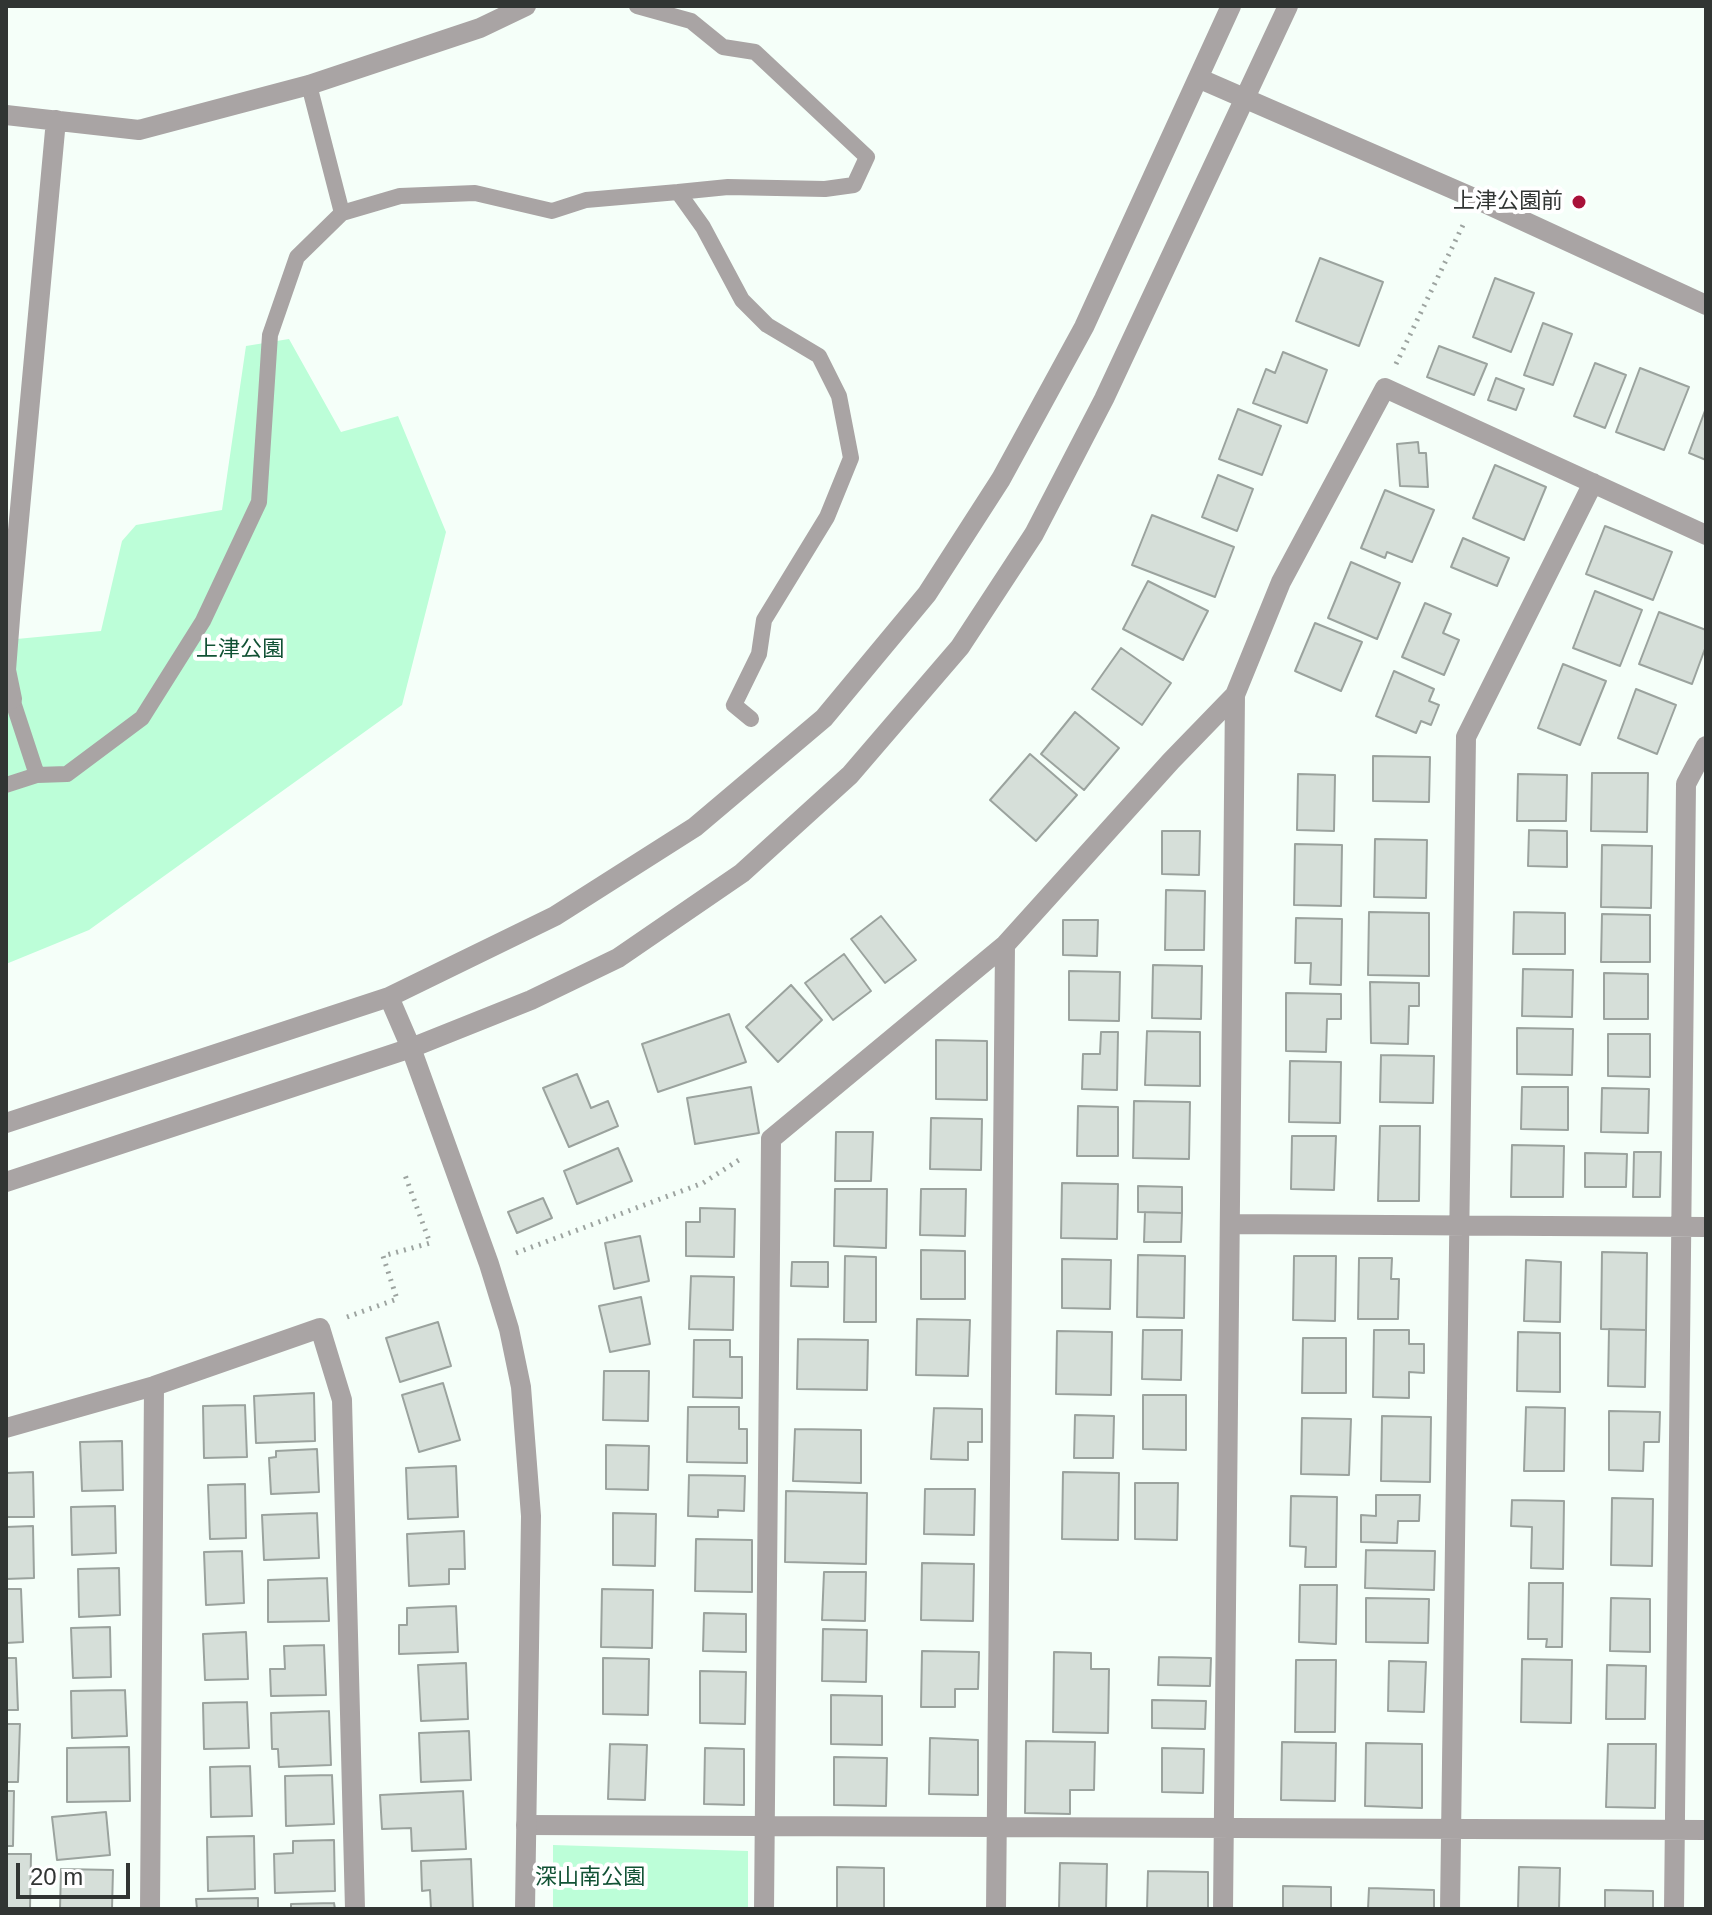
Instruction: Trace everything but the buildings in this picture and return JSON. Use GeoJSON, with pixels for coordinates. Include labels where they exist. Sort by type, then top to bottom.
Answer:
{"type":"FeatureCollection","features":[{"type":"Feature","properties":{"kind":"street"},"geometry":{"type":"LineString","coordinates":[[6,115],[139,130],[309,85],[480,28],[526,6]]}},
{"type":"Feature","properties":{"kind":"street"},"geometry":{"type":"LineString","coordinates":[[6,1123],[389,997],[555,916],[695,827],[824,718],[927,594],[1001,479],[1084,327],[1231,6]]}},
{"type":"Feature","properties":{"kind":"street"},"geometry":{"type":"LineString","coordinates":[[6,1182],[411,1048],[531,1000],[618,958],[742,873],[850,775],[960,647],[1034,534],[1104,399],[1288,6]]}},
{"type":"Feature","properties":{"kind":"street"},"geometry":{"type":"LineString","coordinates":[[1198,78],[1476,199],[1706,305]]}},
{"type":"Feature","properties":{"kind":"street"},"geometry":{"type":"LineString","coordinates":[[12,699],[6,670],[56,120]]}},
{"type":"Feature","properties":{"kind":"street"},"geometry":{"type":"LineString","coordinates":[[1223,1909],[1235,695],[1281,582],[1385,388],[1706,535]]}},
{"type":"Feature","properties":{"kind":"street"},"geometry":{"type":"LineString","coordinates":[[1450,1909],[1466,737],[1593,483]]}},
{"type":"Feature","properties":{"kind":"street"},"geometry":{"type":"LineString","coordinates":[[764,1909],[771,1139],[1005,945],[1171,761],[1235,695]]}},
{"type":"Feature","properties":{"kind":"street"},"geometry":{"type":"LineString","coordinates":[[1674,1909],[1686,784],[1706,746]]}},
{"type":"Feature","properties":{"kind":"street"},"geometry":{"type":"LineString","coordinates":[[996,1909],[1005,945]]}},
{"type":"Feature","properties":{"kind":"street"},"geometry":{"type":"LineString","coordinates":[[389,997],[411,1048],[489,1264],[509,1329],[521,1387],[531,1516],[525,1909]]}},
{"type":"Feature","properties":{"kind":"street"},"geometry":{"type":"LineString","coordinates":[[1230,1224],[1706,1227]]}},
{"type":"Feature","properties":{"kind":"street"},"geometry":{"type":"LineString","coordinates":[[6,1428],[154,1386],[320,1328],[342,1400],[355,1909]]}},
{"type":"Feature","properties":{"kind":"street"},"geometry":{"type":"LineString","coordinates":[[150,1909],[154,1386]]}},
{"type":"Feature","properties":{"kind":"street"},"geometry":{"type":"LineString","coordinates":[[526,1825],[1706,1830]]}},
{"type":"Feature","properties":{"kind":"lane"},"geometry":{"type":"LineString","coordinates":[[6,785],[37,775],[67,774],[142,718],[203,621],[259,502],[270,335],[297,257],[342,213],[400,196],[475,193],[552,211],[586,200],[728,187],[825,189],[854,185],[867,157],[755,52],[723,47],[691,21],[637,6]]}},
{"type":"Feature","properties":{"kind":"lane"},"geometry":{"type":"LineString","coordinates":[[309,85],[342,213]]}},
{"type":"Feature","properties":{"kind":"lane"},"geometry":{"type":"LineString","coordinates":[[678,192],[703,227],[742,300],[767,325],[819,356],[839,396],[851,458],[827,517],[764,620],[759,654],[734,705],[751,719]]}},
{"type":"Feature","properties":{"kind":"lane"},"geometry":{"type":"LineString","coordinates":[[12,699],[37,775]]}},
{"type":"Feature","properties":{"kind":"path"},"geometry":{"type":"LineString","coordinates":[[1385,388],[1476,199]]}},
{"type":"Feature","properties":{"kind":"path"},"geometry":{"type":"LineString","coordinates":[[489,1264],[703,1183],[771,1139]]}},
{"type":"Feature","properties":{"kind":"path"},"geometry":{"type":"LineString","coordinates":[[354,1314],[397,1299],[383,1256],[430,1243],[405,1175]]}},
{"type":"Feature","properties":{"kind":"green space","name":"上津公園"},"geometry":{"type":"Polygon","coordinates":[[[289,339],[341,432],[398,416],[446,532],[402,705],[89,930],[6,964],[6,640],[101,631],[122,541],[136,525],[222,510],[246,346],[289,339]]]}},
{"type":"Feature","properties":{"kind":"green space","name":"深山南公園"},"geometry":{"type":"Polygon","coordinates":[[[553,1845],[748,1851],[748,1909],[553,1909],[553,1845]]]}},
{"type":"Feature","properties":{"kind":"place","name":"上津公園前"},"geometry":{"type":"Point","coordinates":[1579,202]}}]}
